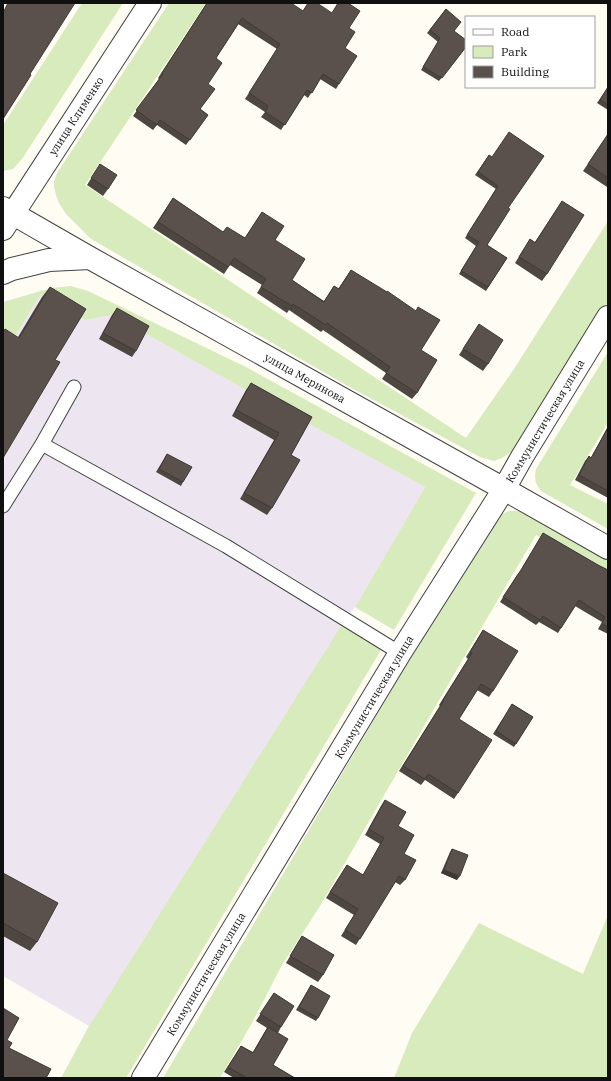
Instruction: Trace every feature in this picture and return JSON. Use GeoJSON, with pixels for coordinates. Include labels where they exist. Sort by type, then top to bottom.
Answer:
{"type":"FeatureCollection","features":[{"type":"Feature","properties":{"kind":"street","name":"улица Клименко"},"geometry":{"type":"LineString","coordinates":[[6,217],[150,3]]}},
{"type":"Feature","properties":{"kind":"street","name":"улица Меринова"},"geometry":{"type":"LineString","coordinates":[[6,217],[90,258],[608,548]]}},
{"type":"Feature","properties":{"kind":"street"},"geometry":{"type":"LineString","coordinates":[[3,272],[48,260],[90,258]]}},
{"type":"Feature","properties":{"kind":"street","name":"Коммунистическая улица"},"geometry":{"type":"LineString","coordinates":[[143,1078],[400,652],[504,489],[608,317]]}},
{"type":"Feature","properties":{"kind":"lane"},"geometry":{"type":"LineString","coordinates":[[3,506],[42,444],[74,387]]}},
{"type":"Feature","properties":{"kind":"lane"},"geometry":{"type":"LineString","coordinates":[[42,444],[226,546],[400,652]]}},
{"type":"Feature","properties":{"kind":"shaded area"},"geometry":{"type":"Polygon","coordinates":[[[41,294],[85,320],[112,315],[425,487],[355,607],[342,624],[89,1026],[3,976],[3,338],[11,343],[41,294]]]}},
{"type":"Feature","properties":{"kind":"green space"},"geometry":{"type":"Polygon","coordinates":[[[82,3],[123,3],[22,159],[13,169],[3,171],[3,125],[82,3]]]}},
{"type":"Feature","properties":{"kind":"green space"},"geometry":{"type":"Polygon","coordinates":[[[169,3],[206,3],[85,185],[466,438],[514,369],[608,221],[608,302],[514,450],[502,458],[494,461],[480,457],[355,390],[91,239],[66,214],[59,203],[54,187],[54,181],[57,173],[169,3]]]}},
{"type":"Feature","properties":{"kind":"green space"},"geometry":{"type":"Polygon","coordinates":[[[71,286],[88,291],[246,367],[476,493],[394,630],[355,607],[425,487],[112,315],[85,320],[41,294],[11,343],[3,338],[3,302],[51,288],[71,286]]]}},
{"type":"Feature","properties":{"kind":"green space"},"geometry":{"type":"Polygon","coordinates":[[[608,352],[608,423],[570,485],[608,504],[608,529],[541,491],[536,483],[535,475],[536,469],[608,352]]]}},
{"type":"Feature","properties":{"kind":"green space"},"geometry":{"type":"Polygon","coordinates":[[[509,511],[520,511],[531,516],[608,559],[608,574],[536,535],[320,906],[282,965],[252,1023],[220,1078],[163,1078],[491,522],[498,516],[509,511]]]}},
{"type":"Feature","properties":{"kind":"green space"},"geometry":{"type":"Polygon","coordinates":[[[342,624],[381,650],[126,1078],[61,1078],[89,1026],[342,624]]]}},
{"type":"Feature","properties":{"kind":"green space"},"geometry":{"type":"Polygon","coordinates":[[[608,915],[608,1078],[394,1078],[412,1033],[479,923],[583,974],[608,915]]]}},
{"type":"Feature","properties":{"kind":"building"},"geometry":{"type":"Polygon","coordinates":[[[8,3],[75,3],[3,119],[3,13],[8,3]]]}},
{"type":"Feature","properties":{"kind":"building"},"geometry":{"type":"Polygon","coordinates":[[[207,3],[291,3],[303,11],[308,3],[317,3],[332,13],[338,3],[348,3],[360,11],[349,28],[355,32],[345,48],[357,56],[339,84],[323,74],[312,93],[307,90],[285,125],[265,112],[268,106],[249,93],[280,44],[242,18],[216,58],[222,63],[208,84],[215,89],[200,109],[208,115],[190,140],[160,120],[157,125],[136,110],[163,74],[162,73],[207,3]]]}},
{"type":"Feature","properties":{"kind":"building"},"geometry":{"type":"Polygon","coordinates":[[[446,9],[461,22],[454,31],[465,39],[465,48],[442,78],[423,67],[440,38],[430,30],[446,9]]]}},
{"type":"Feature","properties":{"kind":"building"},"geometry":{"type":"Polygon","coordinates":[[[608,87],[608,105],[600,100],[608,87]]]}},
{"type":"Feature","properties":{"kind":"building"},"geometry":{"type":"Polygon","coordinates":[[[509,132],[544,156],[508,208],[510,209],[487,245],[507,258],[488,287],[461,271],[479,242],[467,235],[498,186],[478,172],[489,155],[492,157],[509,132]]]}},
{"type":"Feature","properties":{"kind":"building"},"geometry":{"type":"Polygon","coordinates":[[[608,134],[608,178],[588,164],[608,134]]]}},
{"type":"Feature","properties":{"kind":"building"},"geometry":{"type":"Polygon","coordinates":[[[100,164],[117,175],[108,189],[91,178],[100,164]]]}},
{"type":"Feature","properties":{"kind":"building"},"geometry":{"type":"Polygon","coordinates":[[[173,198],[223,232],[227,227],[245,238],[262,212],[284,226],[275,240],[305,259],[292,280],[324,302],[334,286],[339,289],[351,270],[387,291],[416,311],[418,307],[440,320],[421,350],[437,360],[417,393],[386,373],[390,367],[327,323],[326,325],[293,304],[292,306],[261,287],[266,279],[234,258],[228,267],[158,222],[173,198]]]}},
{"type":"Feature","properties":{"kind":"building"},"geometry":{"type":"Polygon","coordinates":[[[562,201],[584,215],[547,274],[519,257],[530,239],[535,243],[562,201]]]}},
{"type":"Feature","properties":{"kind":"building"},"geometry":{"type":"Polygon","coordinates":[[[50,287],[86,309],[55,360],[60,362],[3,458],[3,333],[5,329],[19,338],[50,287]]]}},
{"type":"Feature","properties":{"kind":"building"},"geometry":{"type":"Polygon","coordinates":[[[117,308],[149,326],[136,351],[103,333],[117,308]]]}},
{"type":"Feature","properties":{"kind":"building"},"geometry":{"type":"Polygon","coordinates":[[[479,324],[503,340],[488,364],[463,349],[479,324]]]}},
{"type":"Feature","properties":{"kind":"building"},"geometry":{"type":"Polygon","coordinates":[[[251,383],[312,417],[291,455],[300,460],[272,508],[244,493],[279,433],[236,410],[251,383]]]}},
{"type":"Feature","properties":{"kind":"building"},"geometry":{"type":"Polygon","coordinates":[[[608,428],[608,491],[579,475],[589,456],[591,458],[608,428]]]}},
{"type":"Feature","properties":{"kind":"building"},"geometry":{"type":"Polygon","coordinates":[[[167,454],[192,467],[183,482],[159,469],[167,454]]]}},
{"type":"Feature","properties":{"kind":"building"},"geometry":{"type":"Polygon","coordinates":[[[543,533],[608,570],[608,627],[602,624],[605,617],[579,600],[561,628],[543,616],[540,620],[503,597],[543,533]]]}},
{"type":"Feature","properties":{"kind":"building"},"geometry":{"type":"Polygon","coordinates":[[[483,630],[518,651],[493,691],[481,684],[459,719],[492,740],[458,793],[428,774],[425,779],[403,766],[472,653],[470,652],[483,630]]]}},
{"type":"Feature","properties":{"kind":"building"},"geometry":{"type":"Polygon","coordinates":[[[512,704],[533,717],[516,744],[496,731],[512,704]]]}},
{"type":"Feature","properties":{"kind":"building"},"geometry":{"type":"Polygon","coordinates":[[[385,800],[406,812],[398,826],[414,835],[404,854],[416,860],[405,880],[399,876],[360,939],[345,930],[358,909],[330,892],[347,865],[363,875],[384,838],[369,829],[385,800]]]}},
{"type":"Feature","properties":{"kind":"building"},"geometry":{"type":"Polygon","coordinates":[[[452,849],[468,855],[460,876],[444,870],[452,849]]]}},
{"type":"Feature","properties":{"kind":"building"},"geometry":{"type":"Polygon","coordinates":[[[3,873],[58,903],[37,942],[3,923],[3,873]]]}},
{"type":"Feature","properties":{"kind":"building"},"geometry":{"type":"Polygon","coordinates":[[[302,936],[334,955],[323,975],[290,956],[302,936]]]}},
{"type":"Feature","properties":{"kind":"building"},"geometry":{"type":"Polygon","coordinates":[[[311,985],[330,996],[318,1018],[299,1007],[311,985]]]}},
{"type":"Feature","properties":{"kind":"building"},"geometry":{"type":"Polygon","coordinates":[[[274,993],[294,1006],[281,1027],[260,1014],[274,993]]]}},
{"type":"Feature","properties":{"kind":"building"},"geometry":{"type":"Polygon","coordinates":[[[3,1008],[19,1018],[7,1040],[12,1043],[9,1048],[51,1069],[46,1078],[3,1078],[3,1008]]]}},
{"type":"Feature","properties":{"kind":"building"},"geometry":{"type":"Polygon","coordinates":[[[268,1027],[288,1039],[273,1065],[295,1078],[247,1078],[228,1067],[241,1046],[253,1053],[268,1027]]]}}]}
